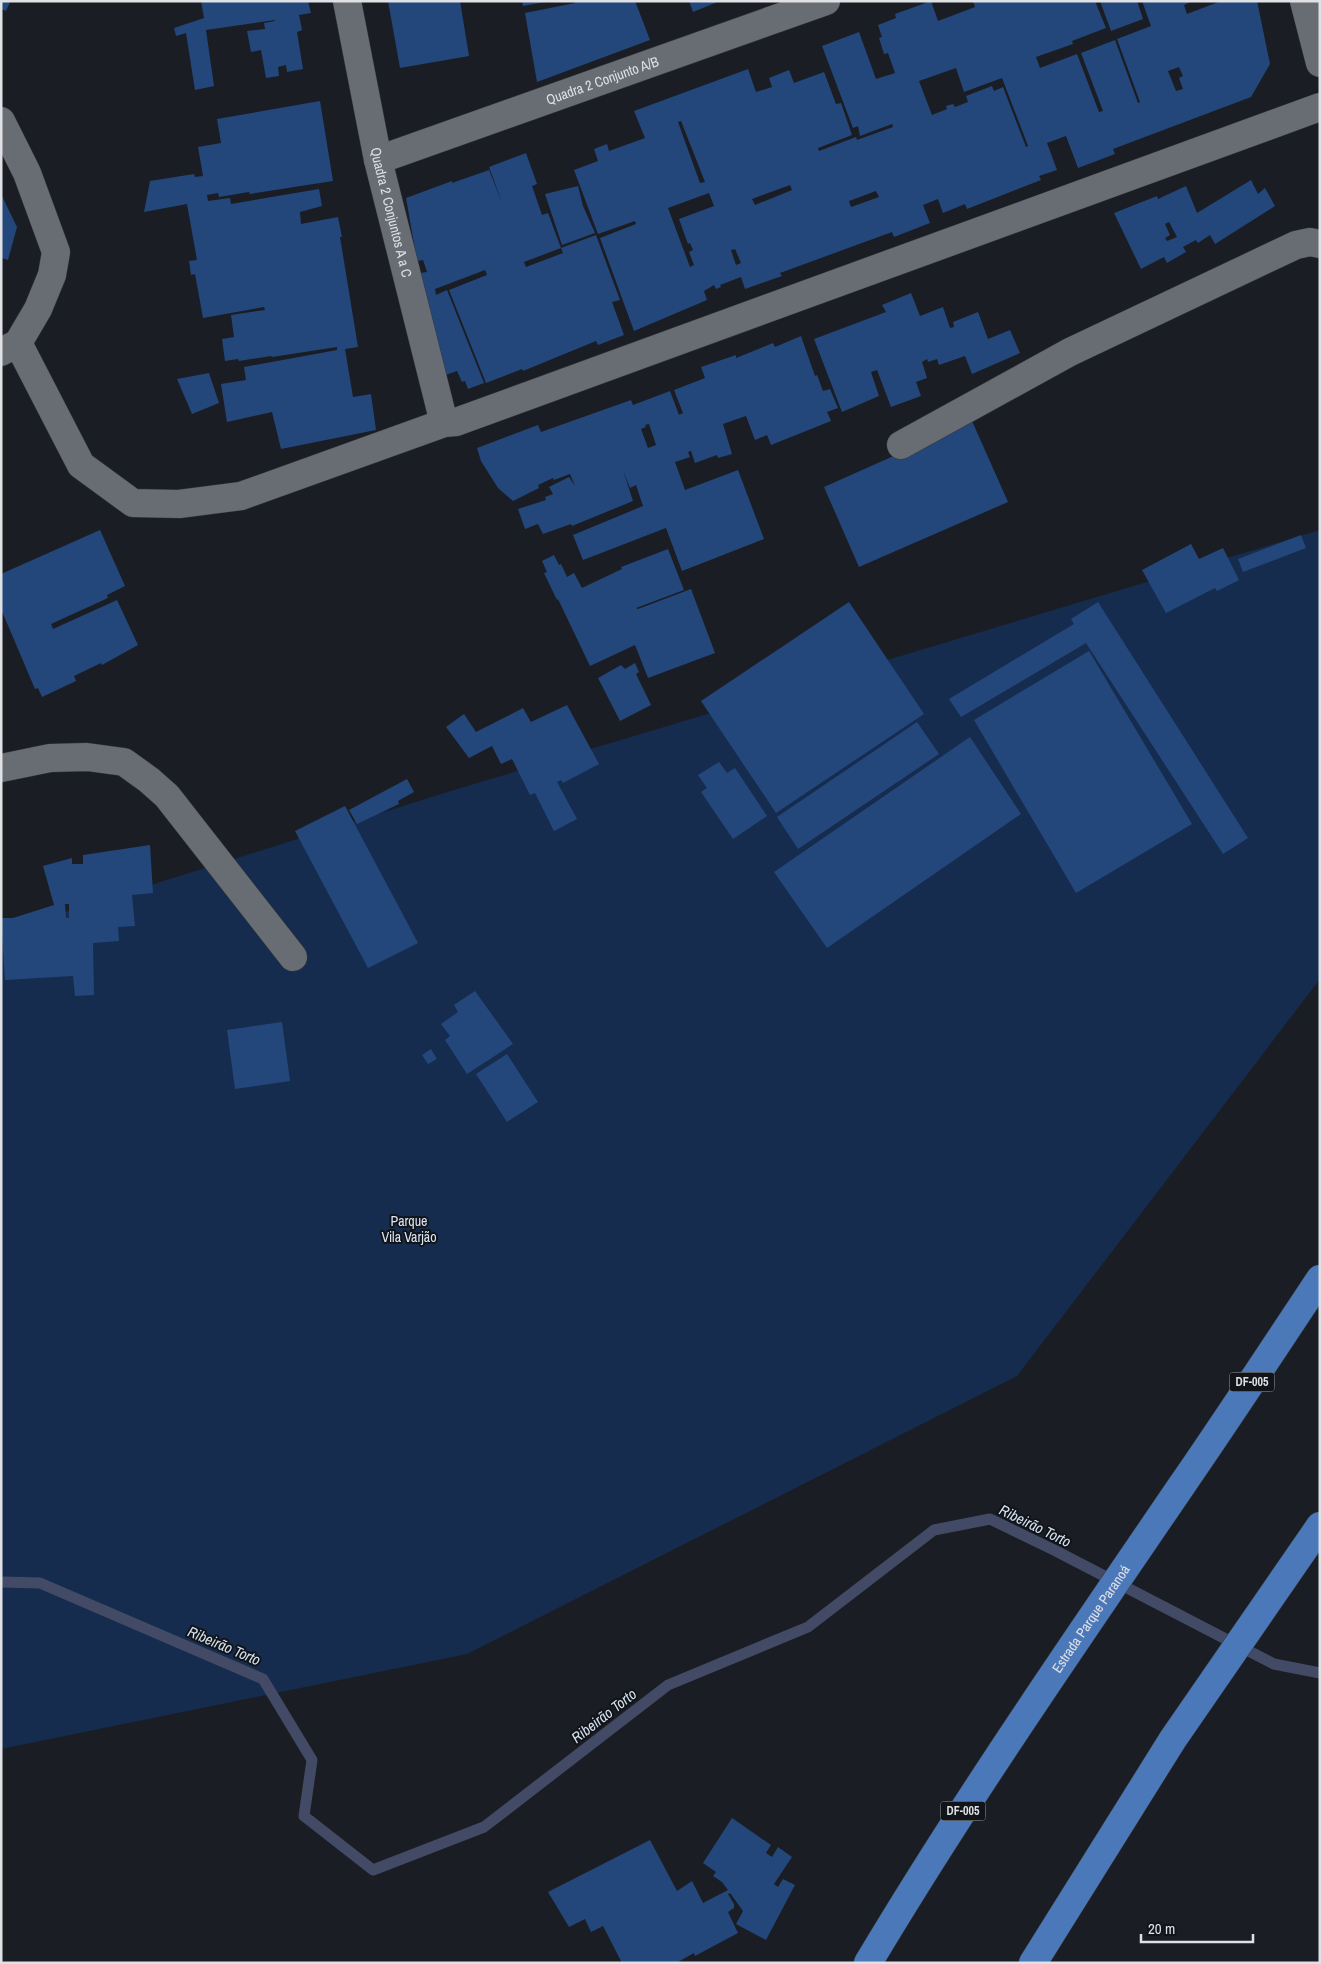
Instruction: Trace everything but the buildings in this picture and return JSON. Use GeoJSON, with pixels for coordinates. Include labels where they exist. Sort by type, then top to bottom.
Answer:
{"type":"FeatureCollection","features":[{"type":"Feature","properties":{"kind":"main road","name":"Estrada Parque Paranoá"},"geometry":{"type":"LineString","coordinates":[[868,1963],[903,1904],[1061,1661],[1320,1280]]}},
{"type":"Feature","properties":{"kind":"main road"},"geometry":{"type":"LineString","coordinates":[[1033,1963],[1173,1739],[1320,1526]]}},
{"type":"Feature","properties":{"kind":"street","name":"Quadra 2 Conjuntos A a C"},"geometry":{"type":"LineString","coordinates":[[347,1],[378,160],[444,423]]}},
{"type":"Feature","properties":{"kind":"street","name":"Quadra 2 Conjunto A/B"},"geometry":{"type":"LineString","coordinates":[[378,160],[826,1]]}},
{"type":"Feature","properties":{"kind":"street"},"geometry":{"type":"LineString","coordinates":[[1304,1],[1320,63]]}},
{"type":"Feature","properties":{"kind":"street"},"geometry":{"type":"LineString","coordinates":[[1,121],[27,173],[56,252],[52,275],[38,309],[10,348],[81,465],[133,503],[179,504],[241,496],[444,423],[456,422],[1320,107]]}},
{"type":"Feature","properties":{"kind":"street"},"geometry":{"type":"LineString","coordinates":[[901,444],[1070,352],[1296,245],[1310,242],[1320,244]]}},
{"type":"Feature","properties":{"kind":"street"},"geometry":{"type":"LineString","coordinates":[[1,768],[50,758],[87,757],[124,762],[167,796],[293,957]]}},
{"type":"Feature","properties":{"kind":"green space","name":"Parque Vila Varjão"},"geometry":{"type":"Polygon","coordinates":[[[1320,530],[1320,979],[1017,1376],[467,1654],[1,1749],[1,932],[454,790],[1320,530]]]}},
{"type":"Feature","properties":{"kind":"waterway","name":"Ribeirão Torto"},"geometry":{"type":"LineString","coordinates":[[1,1582],[40,1583],[263,1679],[312,1760],[304,1816],[373,1870],[484,1827],[668,1685],[808,1627],[934,1530],[990,1519],[1056,1551],[1274,1664],[1320,1673]]}}]}
